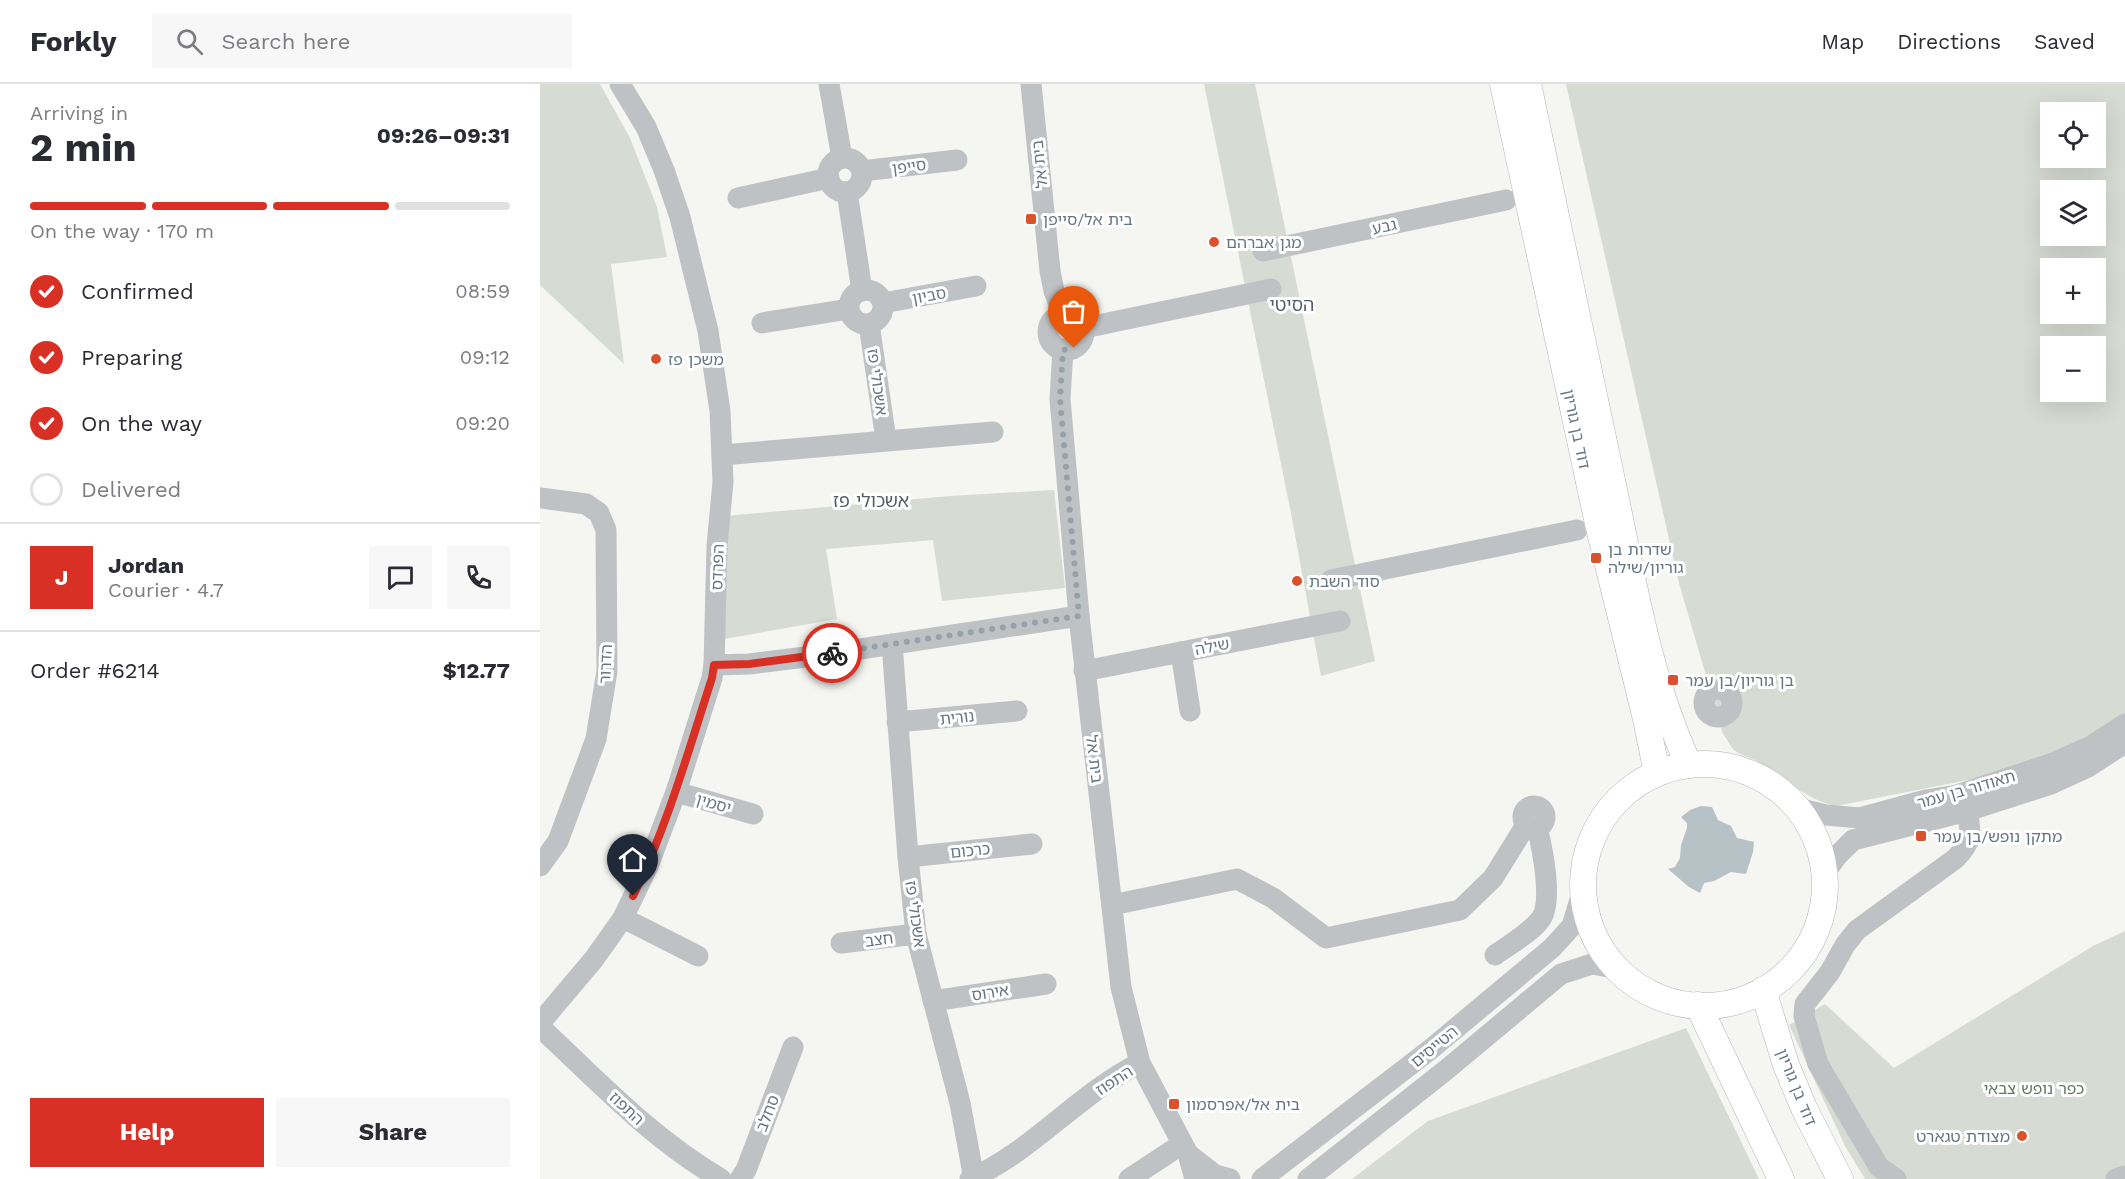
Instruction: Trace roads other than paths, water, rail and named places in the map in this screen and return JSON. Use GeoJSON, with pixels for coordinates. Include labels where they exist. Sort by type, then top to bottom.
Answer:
{"type":"FeatureCollection","features":[{"type":"Feature","properties":{"kind":"main road","name":"דוד בן גוריון"},"geometry":{"type":"LineString","coordinates":[[1503,84],[1599,528],[1646,718],[1657,773]]}},
{"type":"Feature","properties":{"kind":"main road","name":"דוד בן גוריון"},"geometry":{"type":"LineString","coordinates":[[1528,84],[1617,501],[1637,607],[1674,733],[1689,765]]}},
{"type":"Feature","properties":{"kind":"main road"},"geometry":{"type":"LineString","coordinates":[[1713,764],[1738,769],[1760,777],[1781,791],[1797,808],[1820,851],[1825,873],[1825,897],[1820,919],[1811,940],[1798,960],[1782,977],[1763,990],[1740,1000],[1717,1005],[1698,1005],[1669,1000],[1646,990],[1627,978],[1592,931],[1587,921],[1582,893],[1588,849],[1609,809],[1626,792],[1657,773],[1689,765],[1713,764]]}},
{"type":"Feature","properties":{"kind":"main road","name":"דוד בן גוריון"},"geometry":{"type":"LineString","coordinates":[[1763,990],[1786,1065],[1804,1108],[1840,1179]]}},
{"type":"Feature","properties":{"kind":"main road"},"geometry":{"type":"LineString","coordinates":[[1698,1005],[1781,1179]]}},
{"type":"Feature","properties":{"kind":"street","name":"הפרדס"},"geometry":{"type":"LineString","coordinates":[[540,1025],[594,959],[623,918],[648,866],[676,792],[712,678],[714,665],[717,546],[723,482],[720,411],[708,331],[680,217],[664,170],[650,138],[620,84]]}},
{"type":"Feature","properties":{"kind":"street"},"geometry":{"type":"LineString","coordinates":[[829,84],[842,158]]}},
{"type":"Feature","properties":{"kind":"street","name":"בית אל"},"geometry":{"type":"LineString","coordinates":[[1031,84],[1050,271],[1054,291],[1063,314]]}},
{"type":"Feature","properties":{"kind":"street"},"geometry":{"type":"LineString","coordinates":[[842,158],[857,162],[862,171],[858,187],[848,192],[833,187],[828,178],[828,172],[833,163],[842,158]]}},
{"type":"Feature","properties":{"kind":"street","name":"סייפן"},"geometry":{"type":"LineString","coordinates":[[862,171],[957,160]]}},
{"type":"Feature","properties":{"kind":"street"},"geometry":{"type":"LineString","coordinates":[[738,198],[828,178]]}},
{"type":"Feature","properties":{"kind":"street"},"geometry":{"type":"LineString","coordinates":[[848,192],[862,291]]}},
{"type":"Feature","properties":{"kind":"street","name":"גבע"},"geometry":{"type":"LineString","coordinates":[[1263,251],[1506,200]]}},
{"type":"Feature","properties":{"kind":"street","name":"סביון"},"geometry":{"type":"LineString","coordinates":[[883,303],[976,286]]}},
{"type":"Feature","properties":{"kind":"street"},"geometry":{"type":"LineString","coordinates":[[1084,328],[1271,289]]}},
{"type":"Feature","properties":{"kind":"street"},"geometry":{"type":"LineString","coordinates":[[862,291],[877,294],[883,303],[879,319],[869,324],[854,319],[849,309],[851,300],[862,291]]}},
{"type":"Feature","properties":{"kind":"street"},"geometry":{"type":"LineString","coordinates":[[762,323],[849,309]]}},
{"type":"Feature","properties":{"kind":"street"},"geometry":{"type":"LineString","coordinates":[[1063,314],[1078,318],[1084,328],[1079,344],[1069,350],[1063,350],[1052,343],[1048,332],[1052,320],[1063,314]]}},
{"type":"Feature","properties":{"kind":"street","name":"אשכולי פז"},"geometry":{"type":"LineString","coordinates":[[869,324],[886,440]]}},
{"type":"Feature","properties":{"kind":"street","name":"בית אל"},"geometry":{"type":"LineString","coordinates":[[1063,350],[1060,399],[1079,616],[1120,987],[1140,1063],[1185,1149],[1195,1179]]}},
{"type":"Feature","properties":{"kind":"street"},"geometry":{"type":"LineString","coordinates":[[722,455],[993,432]]}},
{"type":"Feature","properties":{"kind":"street","name":"הדרור"},"geometry":{"type":"LineString","coordinates":[[540,498],[586,504],[598,513],[606,530],[607,670],[596,739],[558,841],[540,866]]}},
{"type":"Feature","properties":{"kind":"street"},"geometry":{"type":"LineString","coordinates":[[1331,580],[1577,530]]}},
{"type":"Feature","properties":{"kind":"street"},"geometry":{"type":"LineString","coordinates":[[714,665],[749,664],[1079,616]]}},
{"type":"Feature","properties":{"kind":"street","name":"שילה"},"geometry":{"type":"LineString","coordinates":[[1084,671],[1340,621]]}},
{"type":"Feature","properties":{"kind":"street","name":"אשכולי פז"},"geometry":{"type":"LineString","coordinates":[[892,644],[916,934],[960,1103],[972,1178]]}},
{"type":"Feature","properties":{"kind":"street"},"geometry":{"type":"LineString","coordinates":[[1181,652],[1190,711]]}},
{"type":"Feature","properties":{"kind":"street","name":"נורית"},"geometry":{"type":"LineString","coordinates":[[897,722],[1017,711]]}},
{"type":"Feature","properties":{"kind":"street","name":"תאודור בן עמר"},"geometry":{"type":"LineString","coordinates":[[1797,808],[1826,815],[1860,818],[1926,800],[1956,795],[2053,763],[2091,746],[2125,724]]}},
{"type":"Feature","properties":{"kind":"street","name":"תאודור בן עמר"},"geometry":{"type":"LineString","coordinates":[[1825,873],[1836,856],[1853,840],[1967,811],[2051,784],[2088,767],[2125,743]]}},
{"type":"Feature","properties":{"kind":"street","name":"יסמין"},"geometry":{"type":"LineString","coordinates":[[676,792],[753,814]]}},
{"type":"Feature","properties":{"kind":"street"},"geometry":{"type":"LineString","coordinates":[[1896,1179],[1879,1167],[1818,1064],[1804,1016],[1805,1004],[1830,972],[1845,945],[1857,930],[1955,859],[1968,846],[1971,829],[1967,811]]}},
{"type":"Feature","properties":{"kind":"street"},"geometry":{"type":"LineString","coordinates":[[1112,904],[1237,879],[1273,898],[1326,938],[1461,910],[1492,878],[1532,826],[1545,860],[1546,909],[1541,920],[1495,955]]}},
{"type":"Feature","properties":{"kind":"street","name":"כרכום"},"geometry":{"type":"LineString","coordinates":[[908,857],[1032,844]]}},
{"type":"Feature","properties":{"kind":"street","name":"הטייסים"},"geometry":{"type":"LineString","coordinates":[[1259,1178],[1431,1049],[1552,948],[1572,926],[1582,893]]}},
{"type":"Feature","properties":{"kind":"street"},"geometry":{"type":"LineString","coordinates":[[623,918],[698,956]]}},
{"type":"Feature","properties":{"kind":"street","name":"חצב"},"geometry":{"type":"LineString","coordinates":[[841,943],[916,934]]}},
{"type":"Feature","properties":{"kind":"street"},"geometry":{"type":"LineString","coordinates":[[1514,942],[1531,966]]}},
{"type":"Feature","properties":{"kind":"street","name":"הטייסים"},"geometry":{"type":"LineString","coordinates":[[1308,1179],[1446,1070],[1561,974],[1592,964],[1620,969]]}},
{"type":"Feature","properties":{"kind":"street","name":"אירוס"},"geometry":{"type":"LineString","coordinates":[[933,1001],[1046,984]]}},
{"type":"Feature","properties":{"kind":"street","name":"התפוז"},"geometry":{"type":"LineString","coordinates":[[540,1025],[654,1134],[721,1179]]}},
{"type":"Feature","properties":{"kind":"street","name":"סחלב"},"geometry":{"type":"LineString","coordinates":[[740,1179],[746,1170],[793,1047]]}},
{"type":"Feature","properties":{"kind":"street","name":"התפוז"},"geometry":{"type":"LineString","coordinates":[[972,1178],[1021,1149],[1118,1074],[1140,1063]]}},
{"type":"Feature","properties":{"kind":"street"},"geometry":{"type":"LineString","coordinates":[[1129,1179],[1185,1149]]}},
{"type":"Feature","properties":{"kind":"street","name":"בית אל"},"geometry":{"type":"LineString","coordinates":[[1185,1149],[1215,1175],[1230,1179]]}},
{"type":"Feature","properties":{"kind":"street"},"geometry":{"type":"LineString","coordinates":[[2116,1179],[2125,1176]]}},
{"type":"Feature","properties":{"kind":"place","name":"בית אל/סייפן"},"geometry":{"type":"Point","coordinates":[1031,219]}},
{"type":"Feature","properties":{"kind":"place","name":"מגן אברהם"},"geometry":{"type":"Point","coordinates":[1214,242]}},
{"type":"Feature","properties":{"kind":"place","name":"משכן פז"},"geometry":{"type":"Point","coordinates":[656,359]}},
{"type":"Feature","properties":{"kind":"place","name":"שדרות בן גוריון/שילה"},"geometry":{"type":"Point","coordinates":[1596,558]}},
{"type":"Feature","properties":{"kind":"place","name":"סוד השבת"},"geometry":{"type":"Point","coordinates":[1297,581]}},
{"type":"Feature","properties":{"kind":"place","name":"בן גוריון/בן עמר"},"geometry":{"type":"Point","coordinates":[1673,680]}},
{"type":"Feature","properties":{"kind":"place","name":"מתקן נופש/בן עמר"},"geometry":{"type":"Point","coordinates":[1921,836]}},
{"type":"Feature","properties":{"kind":"place","name":"בית אל/אפרסמון"},"geometry":{"type":"Point","coordinates":[1174,1104]}},
{"type":"Feature","properties":{"kind":"place","name":"מצודת טגארט"},"geometry":{"type":"Point","coordinates":[2022,1136]}},
{"type":"Feature","properties":{"kind":"district","name":"הסיטי"},"geometry":{"type":"Point","coordinates":[1292,305]}},
{"type":"Feature","properties":{"kind":"district","name":"אשכולי פז"},"geometry":{"type":"Point","coordinates":[871,501]}},
{"type":"Feature","properties":{"kind":"park label","name":"כפר נופש צבאי"},"geometry":{"type":"Point","coordinates":[2034,1088]}}]}
